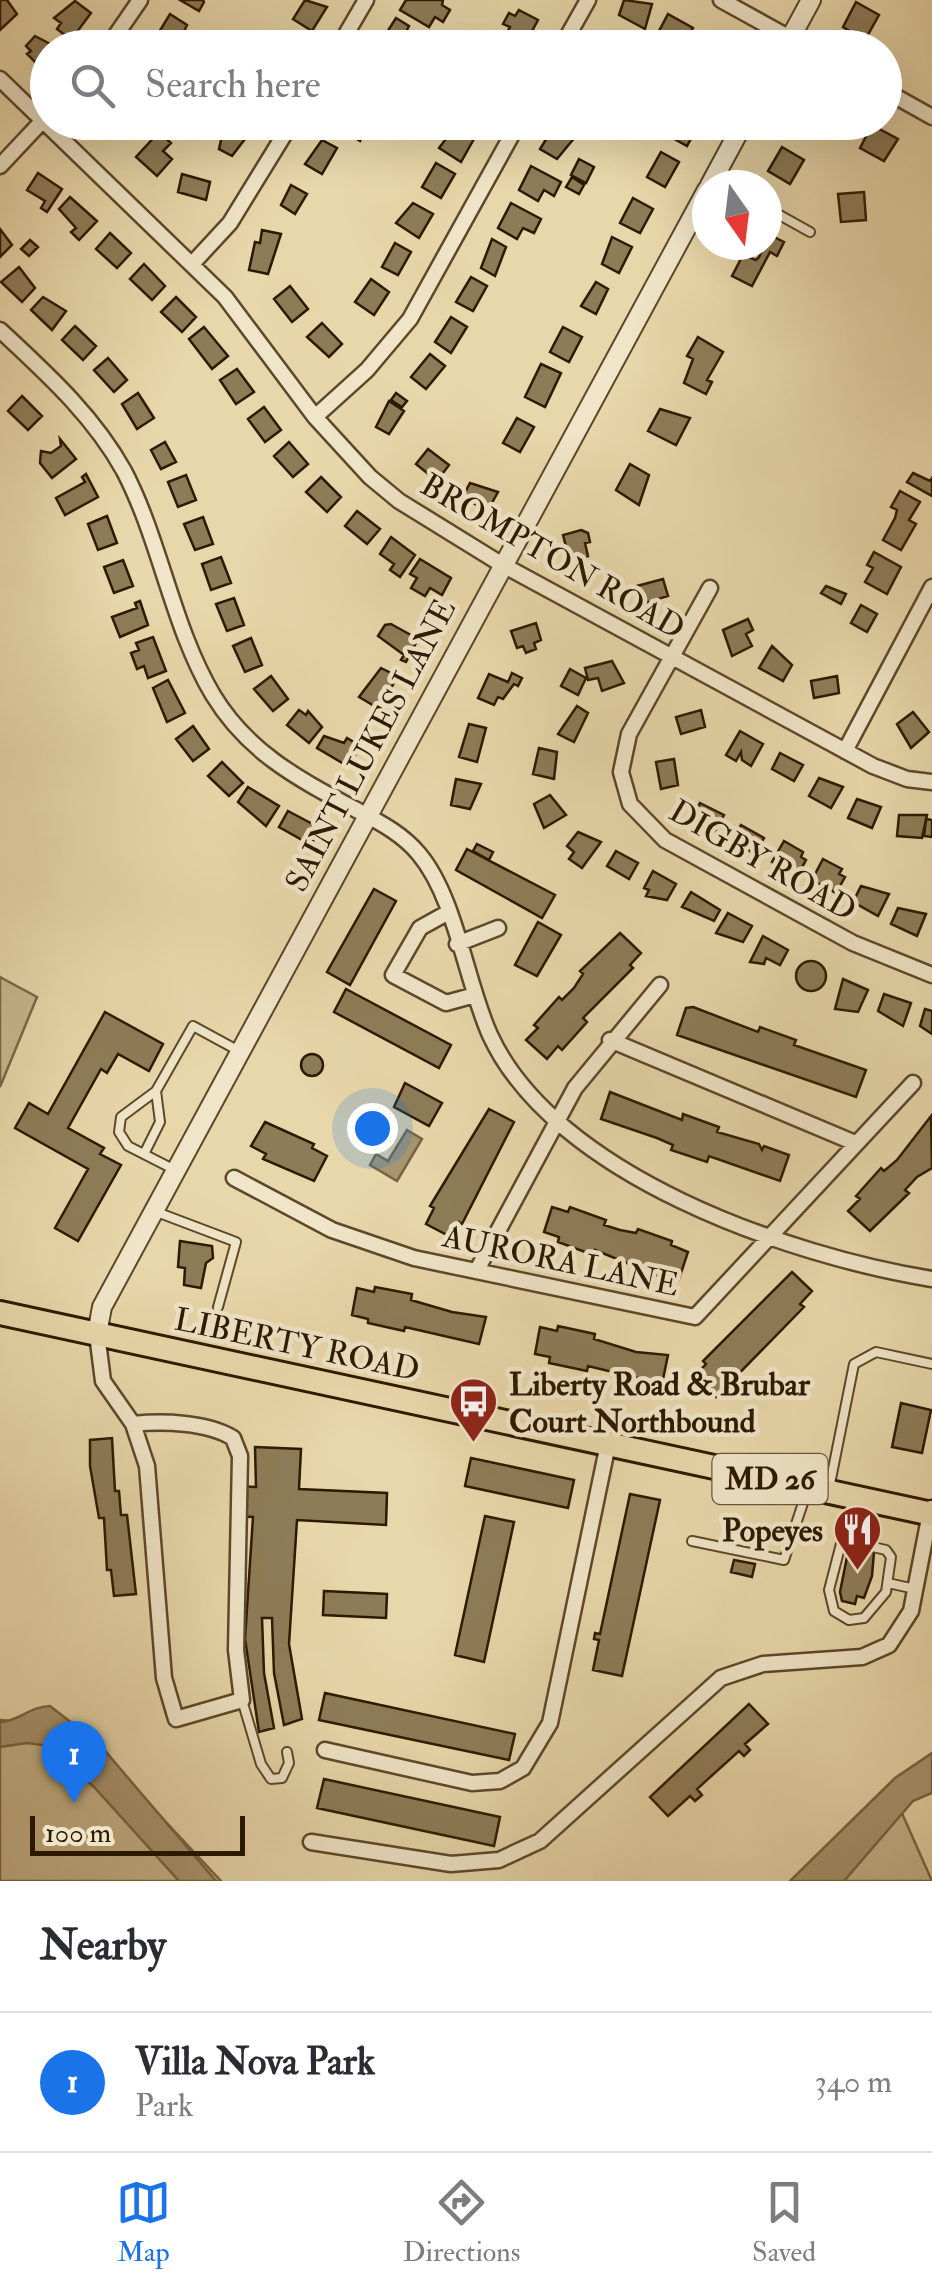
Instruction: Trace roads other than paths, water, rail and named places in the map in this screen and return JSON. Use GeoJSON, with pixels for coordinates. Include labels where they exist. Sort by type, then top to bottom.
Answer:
{"type":"FeatureCollection","features":[{"type":"Feature","properties":{"kind":"main road","name":"LIBERTY ROAD"},"geometry":{"type":"LineString","coordinates":[[0,1313],[853,1497],[931,1510]]}},
{"type":"Feature","properties":{"kind":"street"},"geometry":{"type":"LineString","coordinates":[[119,30],[140,0]]}},
{"type":"Feature","properties":{"kind":"street"},"geometry":{"type":"LineString","coordinates":[[348,30],[366,0]]}},
{"type":"Feature","properties":{"kind":"street"},"geometry":{"type":"LineString","coordinates":[[571,30],[588,0]]}},
{"type":"Feature","properties":{"kind":"street"},"geometry":{"type":"LineString","coordinates":[[720,0],[767,30]]}},
{"type":"Feature","properties":{"kind":"street"},"geometry":{"type":"LineString","coordinates":[[795,30],[811,0]]}},
{"type":"Feature","properties":{"kind":"street","name":"BROMPTON ROAD"},"geometry":{"type":"LineString","coordinates":[[0,79],[30,104]]}},
{"type":"Feature","properties":{"kind":"street"},"geometry":{"type":"LineString","coordinates":[[902,100],[932,117]]}},
{"type":"Feature","properties":{"kind":"street"},"geometry":{"type":"LineString","coordinates":[[0,166],[30,135]]}},
{"type":"Feature","properties":{"kind":"street","name":"BROMPTON ROAD"},"geometry":{"type":"LineString","coordinates":[[68,140],[249,325],[315,417],[370,477],[398,501],[501,564],[845,751],[889,774],[932,782]]}},
{"type":"Feature","properties":{"kind":"street"},"geometry":{"type":"LineString","coordinates":[[193,264],[230,223],[281,140]]}},
{"type":"Feature","properties":{"kind":"street"},"geometry":{"type":"LineString","coordinates":[[315,417],[367,370],[410,319],[509,140]]}},
{"type":"Feature","properties":{"kind":"street","name":"SAINT LUKES LANE"},"geometry":{"type":"LineString","coordinates":[[721,170],[735,140]]}},
{"type":"Feature","properties":{"kind":"street","name":"SAINT LUKES LANE"},"geometry":{"type":"LineString","coordinates":[[97,1334],[102,1306],[501,564],[692,224]]}},
{"type":"Feature","properties":{"kind":"street"},"geometry":{"type":"LineString","coordinates":[[0,330],[85,414],[117,460],[139,506],[196,662],[226,717],[263,756],[397,833],[422,857],[504,1060],[554,1120],[649,1180],[770,1235],[813,1252],[932,1279]]}},
{"type":"Feature","properties":{"kind":"street"},"geometry":{"type":"LineString","coordinates":[[845,751],[932,587]]}},
{"type":"Feature","properties":{"kind":"street","name":"DIGBY ROAD"},"geometry":{"type":"LineString","coordinates":[[710,588],[622,753],[624,788],[638,817],[665,840],[838,935],[932,975]]}},
{"type":"Feature","properties":{"kind":"street"},"geometry":{"type":"LineString","coordinates":[[447,913],[420,928],[393,975],[446,1003],[475,995]]}},
{"type":"Feature","properties":{"kind":"street"},"geometry":{"type":"LineString","coordinates":[[457,944],[498,928]]}},
{"type":"Feature","properties":{"kind":"street"},"geometry":{"type":"LineString","coordinates":[[477,1270],[554,1120],[610,1040],[660,985]]}},
{"type":"Feature","properties":{"kind":"street"},"geometry":{"type":"LineString","coordinates":[[610,1040],[855,1143]]}},
{"type":"Feature","properties":{"kind":"street","name":"AURORA LANE"},"geometry":{"type":"LineString","coordinates":[[234,1178],[369,1244],[695,1316],[913,1083]]}},
{"type":"Feature","properties":{"kind":"street"},"geometry":{"type":"LineString","coordinates":[[97,1334],[102,1382],[133,1424],[147,1466],[164,1678],[176,1719],[242,1700],[236,1650],[238,1446],[233,1438],[217,1430],[155,1422],[133,1424]]}},
{"type":"Feature","properties":{"kind":"street"},"geometry":{"type":"LineString","coordinates":[[325,1750],[472,1783],[500,1781],[524,1768],[550,1724],[608,1444]]}},
{"type":"Feature","properties":{"kind":"street"},"geometry":{"type":"LineString","coordinates":[[310,1842],[451,1864],[499,1860],[520,1852],[555,1829],[706,1688],[733,1672],[763,1664],[876,1653],[906,1626],[931,1510]]}},
{"type":"Feature","properties":{"kind":"lane"},"geometry":{"type":"LineString","coordinates":[[782,216],[810,232]]}},
{"type":"Feature","properties":{"kind":"lane"},"geometry":{"type":"LineString","coordinates":[[176,1170],[128,1146],[118,1124],[126,1111],[156,1091],[193,1026],[240,1051]]}},
{"type":"Feature","properties":{"kind":"lane"},"geometry":{"type":"LineString","coordinates":[[144,1154],[160,1122],[156,1091]]}},
{"type":"Feature","properties":{"kind":"lane"},"geometry":{"type":"LineString","coordinates":[[154,1210],[236,1242],[218,1307]]}},
{"type":"Feature","properties":{"kind":"lane"},"geometry":{"type":"LineString","coordinates":[[692,1542],[784,1560],[818,1489],[854,1364],[876,1352],[932,1364]]}},
{"type":"Feature","properties":{"kind":"lane"},"geometry":{"type":"LineString","coordinates":[[843,1540],[886,1550],[891,1557],[888,1583],[878,1606],[864,1618],[848,1620],[834,1611],[829,1590],[853,1497]]}},
{"type":"Feature","properties":{"kind":"lane"},"geometry":{"type":"LineString","coordinates":[[888,1583],[916,1589]]}},
{"type":"Feature","properties":{"kind":"lane"},"geometry":{"type":"LineString","coordinates":[[242,1700],[261,1764],[271,1778],[282,1778],[286,1772],[287,1752]]}},
{"type":"Feature","properties":{"kind":"place","name":"Liberty Road & Brubar Court Northbound"},"geometry":{"type":"Point","coordinates":[474,1444]}},
{"type":"Feature","properties":{"kind":"place","name":"Popeyes"},"geometry":{"type":"Point","coordinates":[858,1572]}},
{"type":"Feature","properties":{"kind":"place","name":"Villa Nova Park"},"geometry":{"type":"Point","coordinates":[74,1803]}}]}
